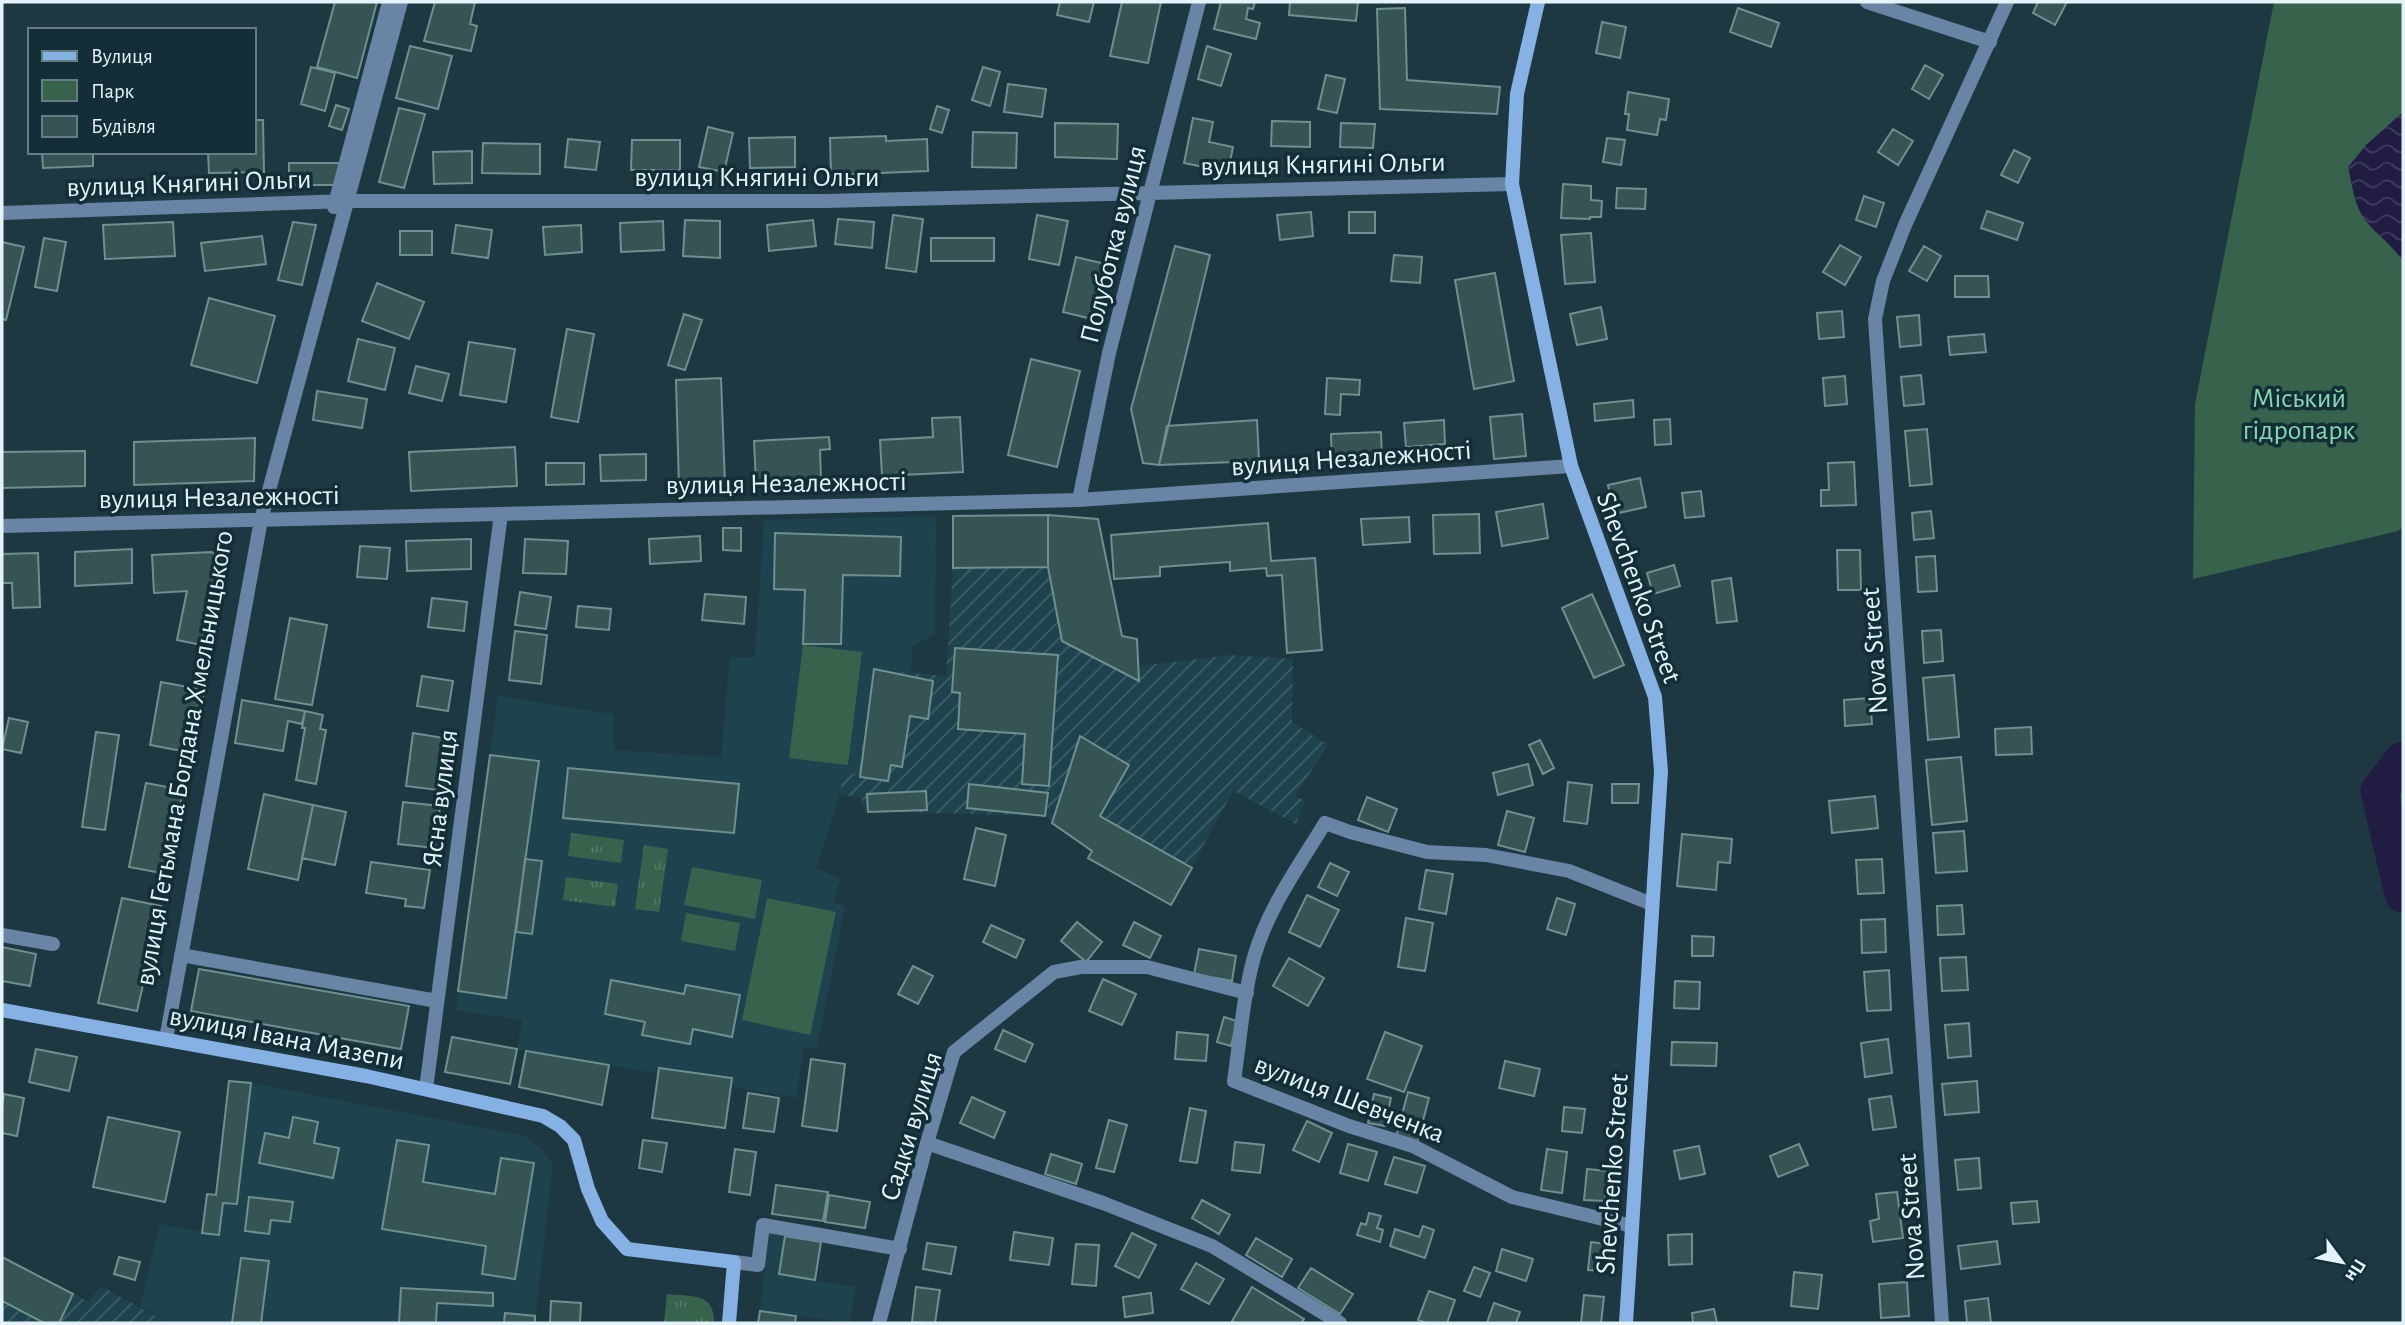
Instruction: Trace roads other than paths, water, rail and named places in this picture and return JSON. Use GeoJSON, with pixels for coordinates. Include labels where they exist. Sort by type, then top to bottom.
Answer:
{"type":"FeatureCollection","features":[{"type":"Feature","properties":{"kind":"main road","name":"Shevchenko Street"},"geometry":{"type":"LineString","coordinates":[[1538,2],[1517,94],[1512,184],[1571,466],[1655,697],[1661,771],[1626,1323]]}},
{"type":"Feature","properties":{"kind":"main road","name":"вулиця Івана Мазепи"},"geometry":{"type":"LineString","coordinates":[[2,1010],[426,1089],[542,1116],[560,1126],[574,1140],[588,1189],[602,1221],[626,1249],[734,1262]]}},
{"type":"Feature","properties":{"kind":"main road"},"geometry":{"type":"LineString","coordinates":[[729,1323],[734,1262]]}},
{"type":"Feature","properties":{"kind":"street","name":"вулиця Гетьмана Богдана Хмельницького"},"geometry":{"type":"LineString","coordinates":[[161,1038],[257,519],[341,201],[389,2]]}},
{"type":"Feature","properties":{"kind":"street","name":"вулиця Гетьмана Богдана Хмельницького"},"geometry":{"type":"LineString","coordinates":[[341,201],[401,2]]}},
{"type":"Feature","properties":{"kind":"street","name":"Полуботка вулиця"},"geometry":{"type":"LineString","coordinates":[[1079,500],[1109,353],[1199,2]]}},
{"type":"Feature","properties":{"kind":"street"},"geometry":{"type":"LineString","coordinates":[[1867,2],[1990,42]]}},
{"type":"Feature","properties":{"kind":"street","name":"Nova Street"},"geometry":{"type":"LineString","coordinates":[[1942,1323],[1875,319],[1883,281],[1905,225],[2007,2]]}},
{"type":"Feature","properties":{"kind":"street","name":"вулиця Княгині Ольги"},"geometry":{"type":"LineString","coordinates":[[2,213],[341,201],[825,201],[1512,184]]}},
{"type":"Feature","properties":{"kind":"street","name":"вулиця Незалежності"},"geometry":{"type":"LineString","coordinates":[[2,526],[1079,500],[1571,466]]}},
{"type":"Feature","properties":{"kind":"street","name":"Ясна вулиця"},"geometry":{"type":"LineString","coordinates":[[426,1089],[501,514]]}},
{"type":"Feature","properties":{"kind":"street","name":"вулиця Гетьмана Богдана Хмельницького"},"geometry":{"type":"LineString","coordinates":[[161,1038],[181,955],[257,519]]}},
{"type":"Feature","properties":{"kind":"street","name":"вулиця Шевченка"},"geometry":{"type":"LineString","coordinates":[[1632,1226],[1513,1197],[1413,1146],[1349,1126],[1234,1081],[1255,956],[1273,908],[1325,823],[1427,852],[1486,855],[1569,872],[1652,904]]}},
{"type":"Feature","properties":{"kind":"street"},"geometry":{"type":"LineString","coordinates":[[2,934],[53,944]]}},
{"type":"Feature","properties":{"kind":"street"},"geometry":{"type":"LineString","coordinates":[[181,955],[438,1001]]}},
{"type":"Feature","properties":{"kind":"street","name":"Садки вулиця"},"geometry":{"type":"LineString","coordinates":[[879,1323],[954,1052],[1054,972],[1081,967],[1147,967],[1247,993]]}},
{"type":"Feature","properties":{"kind":"street"},"geometry":{"type":"LineString","coordinates":[[927,1143],[1102,1203],[1212,1246],[1340,1323]]}},
{"type":"Feature","properties":{"kind":"street"},"geometry":{"type":"LineString","coordinates":[[734,1262],[758,1265],[763,1225],[900,1249]]}},
{"type":"Feature","properties":{"kind":"water"},"geometry":{"type":"Polygon","coordinates":[[[2403,112],[2403,261],[2361,214],[2348,167],[2367,144],[2403,112]]]}},
{"type":"Feature","properties":{"kind":"waterway"},"geometry":{"type":"LineString","coordinates":[[2403,760],[2379,791],[2403,894]]}},
{"type":"Feature","properties":{"kind":"park label","name":"Міський гідропарк"},"geometry":{"type":"Point","coordinates":[2299,413]}}]}
